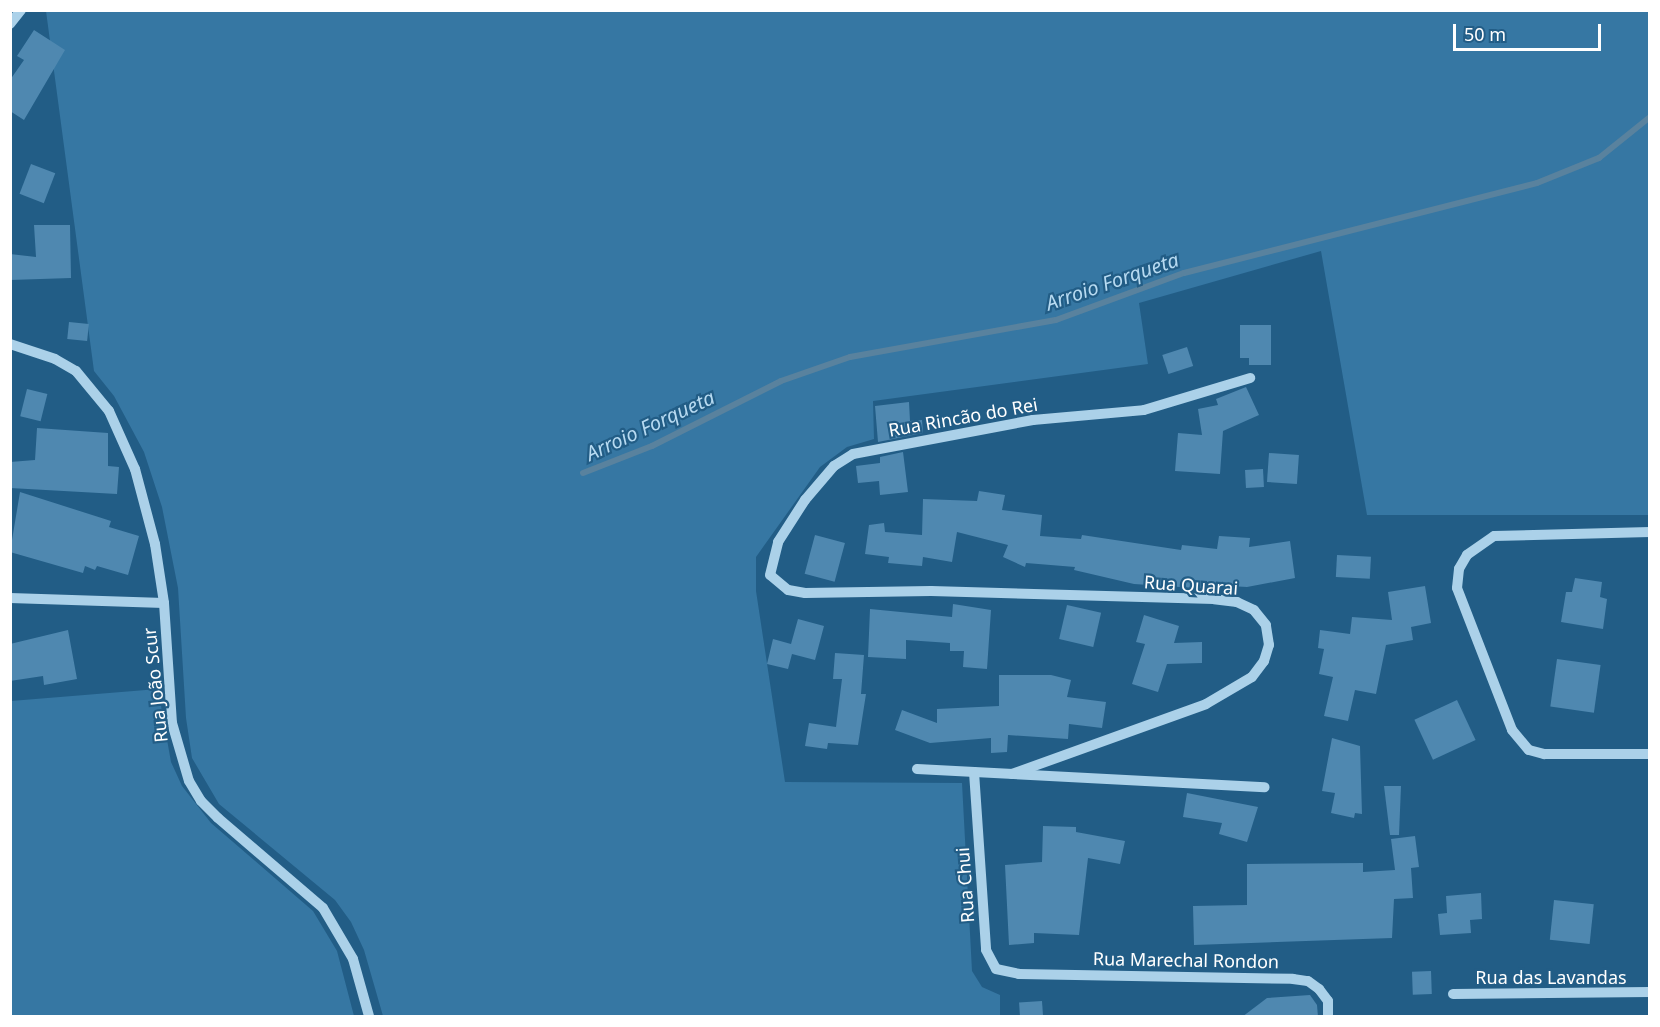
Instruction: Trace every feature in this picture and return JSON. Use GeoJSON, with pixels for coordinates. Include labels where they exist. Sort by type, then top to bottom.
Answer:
{"type":"FeatureCollection","features":[{"type":"Feature","properties":{"kind":"street"},"geometry":{"type":"LineString","coordinates":[[10,24],[21,10]]}},
{"type":"Feature","properties":{"kind":"street","name":"Rua João Scur"},"geometry":{"type":"LineString","coordinates":[[10,344],[55,359],[76,371],[109,411],[135,469],[146,508],[164,603],[172,723],[189,781],[201,801],[218,818],[323,908],[354,959],[369,1017]]}},
{"type":"Feature","properties":{"kind":"street","name":"Rua Rincão do Rei"},"geometry":{"type":"LineString","coordinates":[[788,590],[770,575],[778,542],[805,500],[834,466],[853,454],[1033,420],[1144,410],[1250,378]]}},
{"type":"Feature","properties":{"kind":"street"},"geometry":{"type":"LineString","coordinates":[[1650,532],[1494,536],[1467,555],[1459,569],[1457,588],[1467,620],[1512,730],[1529,750],[1544,754],[1650,754]]}},
{"type":"Feature","properties":{"kind":"street","name":"Rua Quarai"},"geometry":{"type":"LineString","coordinates":[[788,590],[1214,599],[1237,602],[1254,610],[1266,625],[1269,645],[1264,661],[1252,677],[1225,693],[1165,722],[1012,774]]}},
{"type":"Feature","properties":{"kind":"street"},"geometry":{"type":"LineString","coordinates":[[10,598],[164,603]]}},
{"type":"Feature","properties":{"kind":"street"},"geometry":{"type":"LineString","coordinates":[[917,769],[1265,787]]}},
{"type":"Feature","properties":{"kind":"street","name":"Rua Chui"},"geometry":{"type":"LineString","coordinates":[[974,772],[986,950],[996,969],[1019,974]]}},
{"type":"Feature","properties":{"kind":"street","name":"Rua Marechal Rondon"},"geometry":{"type":"LineString","coordinates":[[1019,974],[1308,981],[1319,989],[1328,1001],[1328,1017]]}},
{"type":"Feature","properties":{"kind":"street","name":"Rua das Lavandas"},"geometry":{"type":"LineString","coordinates":[[1453,994],[1650,992]]}},
{"type":"Feature","properties":{"kind":"shaded area"},"geometry":{"type":"Polygon","coordinates":[[[46,11],[1649,11],[1649,515],[1367,515],[1321,251],[1139,303],[1148,364],[873,401],[874,439],[847,447],[820,467],[756,557],[756,591],[785,782],[962,783],[972,971],[982,987],[1000,995],[1000,1016],[383,1016],[364,950],[351,922],[335,900],[219,804],[192,758],[186,718],[178,588],[162,507],[144,452],[114,396],[94,371],[46,11]]]}},
{"type":"Feature","properties":{"kind":"shaded area"},"geometry":{"type":"Polygon","coordinates":[[[158,689],[171,762],[182,786],[211,823],[313,911],[337,951],[354,1016],[11,1016],[11,701],[158,689]]]}},
{"type":"Feature","properties":{"kind":"building"},"geometry":{"type":"Polygon","coordinates":[[[34,30],[65,50],[24,120],[10,111],[10,80],[24,60],[17,56],[34,30]]]}},
{"type":"Feature","properties":{"kind":"building"},"geometry":{"type":"Polygon","coordinates":[[[31,164],[55,173],[44,203],[20,194],[31,164]]]}},
{"type":"Feature","properties":{"kind":"building"},"geometry":{"type":"Polygon","coordinates":[[[34,225],[70,225],[71,278],[10,280],[10,254],[36,257],[34,225]]]}},
{"type":"Feature","properties":{"kind":"building"},"geometry":{"type":"Polygon","coordinates":[[[69,322],[89,324],[87,341],[67,339],[69,322]]]}},
{"type":"Feature","properties":{"kind":"building"},"geometry":{"type":"Polygon","coordinates":[[[1240,325],[1271,325],[1271,365],[1249,365],[1249,358],[1240,358],[1240,325]]]}},
{"type":"Feature","properties":{"kind":"building"},"geometry":{"type":"Polygon","coordinates":[[[1187,347],[1193,366],[1168,374],[1162,355],[1187,347]]]}},
{"type":"Feature","properties":{"kind":"building"},"geometry":{"type":"Polygon","coordinates":[[[1246,387],[1259,415],[1223,431],[1220,474],[1175,471],[1178,433],[1202,435],[1198,409],[1218,405],[1216,399],[1246,387]]]}},
{"type":"Feature","properties":{"kind":"building"},"geometry":{"type":"Polygon","coordinates":[[[27,389],[47,394],[41,421],[20,416],[27,389]]]}},
{"type":"Feature","properties":{"kind":"building"},"geometry":{"type":"Polygon","coordinates":[[[909,402],[910,421],[922,420],[923,433],[878,442],[875,406],[909,402]]]}},
{"type":"Feature","properties":{"kind":"building"},"geometry":{"type":"Polygon","coordinates":[[[37,428],[108,433],[108,466],[119,467],[117,494],[10,488],[10,462],[35,460],[37,428]]]}},
{"type":"Feature","properties":{"kind":"building"},"geometry":{"type":"Polygon","coordinates":[[[903,452],[908,492],[880,495],[879,481],[858,483],[856,466],[880,463],[880,457],[903,452]]]}},
{"type":"Feature","properties":{"kind":"building"},"geometry":{"type":"Polygon","coordinates":[[[1269,453],[1299,455],[1297,484],[1267,482],[1269,453]]]}},
{"type":"Feature","properties":{"kind":"building"},"geometry":{"type":"Polygon","coordinates":[[[1263,469],[1264,487],[1246,488],[1245,470],[1263,469]]]}},
{"type":"Feature","properties":{"kind":"building"},"geometry":{"type":"Polygon","coordinates":[[[979,491],[1005,495],[1002,510],[1042,515],[1040,536],[1081,539],[1082,535],[1181,550],[1182,545],[1217,549],[1219,536],[1250,538],[1249,547],[1290,541],[1295,578],[1247,587],[1212,585],[1211,589],[1134,584],[1074,570],[1075,567],[1026,563],[1025,567],[1003,557],[1008,545],[957,532],[952,562],[923,557],[922,566],[888,563],[889,557],[865,554],[869,525],[884,523],[885,532],[922,535],[923,499],[977,501],[979,491]]]}},
{"type":"Feature","properties":{"kind":"building"},"geometry":{"type":"Polygon","coordinates":[[[20,492],[111,521],[109,527],[139,536],[128,575],[97,566],[95,570],[85,566],[83,573],[10,552],[20,492]]]}},
{"type":"Feature","properties":{"kind":"building"},"geometry":{"type":"Polygon","coordinates":[[[815,535],[845,543],[835,582],[805,574],[815,535]]]}},
{"type":"Feature","properties":{"kind":"building"},"geometry":{"type":"Polygon","coordinates":[[[1337,555],[1371,557],[1370,579],[1336,577],[1337,555]]]}},
{"type":"Feature","properties":{"kind":"building"},"geometry":{"type":"Polygon","coordinates":[[[1575,578],[1602,582],[1600,597],[1607,599],[1603,629],[1561,622],[1566,592],[1572,592],[1575,578]]]}},
{"type":"Feature","properties":{"kind":"building"},"geometry":{"type":"Polygon","coordinates":[[[1425,586],[1431,623],[1411,627],[1413,640],[1386,645],[1376,694],[1355,690],[1348,721],[1324,716],[1333,677],[1319,674],[1324,649],[1318,648],[1320,630],[1350,634],[1352,617],[1392,620],[1388,592],[1425,586]]]}},
{"type":"Feature","properties":{"kind":"building"},"geometry":{"type":"Polygon","coordinates":[[[953,604],[991,610],[987,669],[963,667],[964,651],[950,651],[950,643],[906,640],[906,659],[868,657],[870,609],[952,617],[953,604]]]}},
{"type":"Feature","properties":{"kind":"building"},"geometry":{"type":"Polygon","coordinates":[[[1067,605],[1101,613],[1093,647],[1059,639],[1067,605]]]}},
{"type":"Feature","properties":{"kind":"building"},"geometry":{"type":"Polygon","coordinates":[[[1144,615],[1179,626],[1174,643],[1202,642],[1202,663],[1167,664],[1158,692],[1132,684],[1145,644],[1136,642],[1144,615]]]}},
{"type":"Feature","properties":{"kind":"building"},"geometry":{"type":"Polygon","coordinates":[[[798,619],[824,626],[815,660],[792,654],[788,669],[767,664],[773,639],[791,644],[798,619]]]}},
{"type":"Feature","properties":{"kind":"building"},"geometry":{"type":"Polygon","coordinates":[[[68,630],[77,679],[44,685],[43,676],[10,681],[10,644],[68,630]]]}},
{"type":"Feature","properties":{"kind":"building"},"geometry":{"type":"Polygon","coordinates":[[[835,653],[864,655],[861,694],[866,694],[858,745],[828,743],[827,749],[805,746],[809,723],[836,727],[842,679],[833,679],[835,653]]]}},
{"type":"Feature","properties":{"kind":"building"},"geometry":{"type":"Polygon","coordinates":[[[1557,659],[1601,665],[1594,713],[1550,707],[1557,659]]]}},
{"type":"Feature","properties":{"kind":"building"},"geometry":{"type":"Polygon","coordinates":[[[999,675],[1051,675],[1071,680],[1067,697],[1106,702],[1102,728],[1069,724],[1068,739],[1008,735],[1007,752],[991,753],[991,738],[930,743],[895,730],[902,710],[937,723],[937,709],[999,706],[999,675]]]}},
{"type":"Feature","properties":{"kind":"building"},"geometry":{"type":"Polygon","coordinates":[[[1457,700],[1476,740],[1433,760],[1414,720],[1457,700]]]}},
{"type":"Feature","properties":{"kind":"building"},"geometry":{"type":"Polygon","coordinates":[[[1332,738],[1360,746],[1362,814],[1355,813],[1354,818],[1331,813],[1335,793],[1322,791],[1332,738]]]}},
{"type":"Feature","properties":{"kind":"building"},"geometry":{"type":"Polygon","coordinates":[[[1384,786],[1401,786],[1399,835],[1390,835],[1384,786]]]}},
{"type":"Feature","properties":{"kind":"building"},"geometry":{"type":"Polygon","coordinates":[[[1187,793],[1258,807],[1247,842],[1219,834],[1222,823],[1183,817],[1187,793]]]}},
{"type":"Feature","properties":{"kind":"building"},"geometry":{"type":"Polygon","coordinates":[[[1043,826],[1076,827],[1076,832],[1125,841],[1120,864],[1088,858],[1079,935],[1034,933],[1034,943],[1009,945],[1005,865],[1042,862],[1043,826]]]}},
{"type":"Feature","properties":{"kind":"building"},"geometry":{"type":"Polygon","coordinates":[[[1415,836],[1419,867],[1411,868],[1413,898],[1394,899],[1392,938],[1194,945],[1193,906],[1247,905],[1247,864],[1363,863],[1363,872],[1395,870],[1391,839],[1415,836]]]}},
{"type":"Feature","properties":{"kind":"building"},"geometry":{"type":"Polygon","coordinates":[[[1481,893],[1482,919],[1470,920],[1471,933],[1440,935],[1438,914],[1447,913],[1446,896],[1481,893]]]}},
{"type":"Feature","properties":{"kind":"building"},"geometry":{"type":"Polygon","coordinates":[[[1554,900],[1594,904],[1590,944],[1550,940],[1554,900]]]}},
{"type":"Feature","properties":{"kind":"building"},"geometry":{"type":"Polygon","coordinates":[[[1431,971],[1432,994],[1413,995],[1412,972],[1431,971]]]}},
{"type":"Feature","properties":{"kind":"building"},"geometry":{"type":"Polygon","coordinates":[[[1310,995],[1317,1005],[1318,1017],[1242,1017],[1267,998],[1310,995]]]}},
{"type":"Feature","properties":{"kind":"building"},"geometry":{"type":"Polygon","coordinates":[[[1042,1001],[1043,1016],[1020,1016],[1019,1003],[1042,1001]]]}},
{"type":"Feature","properties":{"kind":"waterway","name":"Arroio Forqueta"},"geometry":{"type":"LineString","coordinates":[[583,473],[652,446],[781,381],[850,357],[1056,320],[1184,273],[1537,183],[1599,158],[1650,117]]}}]}
